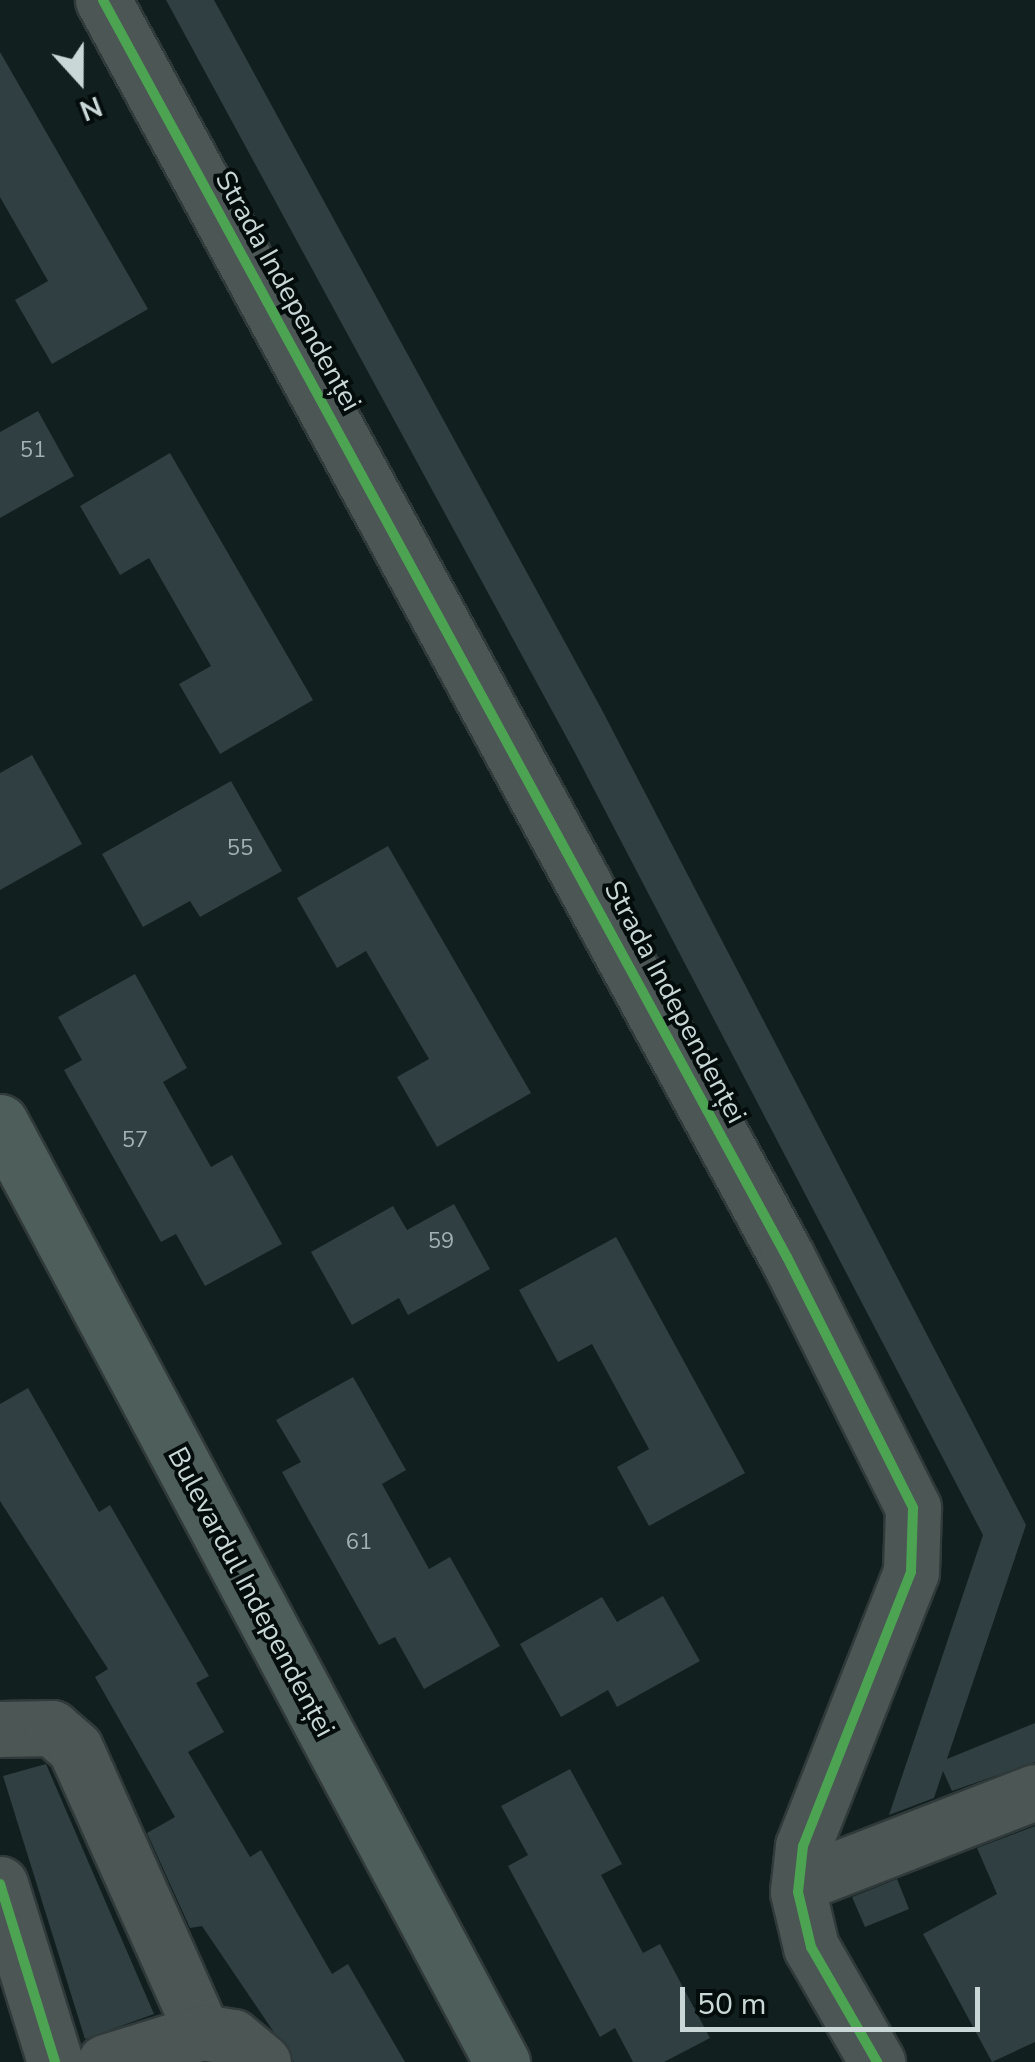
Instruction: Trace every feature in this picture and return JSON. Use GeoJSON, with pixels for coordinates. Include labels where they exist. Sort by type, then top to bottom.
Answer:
{"type":"FeatureCollection","features":[{"type":"Feature","properties":{"kind":"main road","name":"Bulevardul Independenței"},"geometry":{"type":"LineString","coordinates":[[0,1122],[502,2062]]}},
{"type":"Feature","properties":{"kind":"street","name":"Strada Independenței"},"geometry":{"type":"LineString","coordinates":[[103,0],[742,1174],[913,1508],[911,1572],[802,1846],[799,1884],[811,1946],[877,2062]]}},
{"type":"Feature","properties":{"kind":"street"},"geometry":{"type":"LineString","coordinates":[[0,1730],[52,1728],[74,1748],[202,2032]]}},
{"type":"Feature","properties":{"kind":"street"},"geometry":{"type":"LineString","coordinates":[[799,1884],[1035,1792]]}},
{"type":"Feature","properties":{"kind":"street"},"geometry":{"type":"LineString","coordinates":[[0,1884],[55,2062]]}},
{"type":"Feature","properties":{"kind":"street"},"geometry":{"type":"LineString","coordinates":[[105,2062],[202,2032],[234,2037],[263,2062]]}},
{"type":"Feature","properties":{"kind":"building"},"geometry":{"type":"Polygon","coordinates":[[[166,0],[214,0],[602,710],[1026,1525],[947,1759],[1035,1723],[1035,1762],[952,1791],[943,1771],[934,1798],[889,1815],[983,1535],[575,753],[166,0]]]}},
{"type":"Feature","properties":{"kind":"building"},"geometry":{"type":"Polygon","coordinates":[[[0,52],[148,309],[52,364],[15,300],[48,281],[0,197],[0,52]]]}},
{"type":"Feature","properties":{"kind":"building"},"geometry":{"type":"Polygon","coordinates":[[[38,411],[74,476],[0,518],[0,432],[38,411]]]}},
{"type":"Feature","properties":{"kind":"building"},"geometry":{"type":"Polygon","coordinates":[[[170,453],[313,700],[220,754],[179,684],[211,666],[149,558],[120,575],[80,506],[170,453]]]}},
{"type":"Feature","properties":{"kind":"building"},"geometry":{"type":"Polygon","coordinates":[[[32,755],[82,844],[0,890],[0,773],[32,755]]]}},
{"type":"Feature","properties":{"kind":"building"},"geometry":{"type":"Polygon","coordinates":[[[231,781],[282,871],[200,917],[190,901],[143,927],[102,854],[231,781]]]}},
{"type":"Feature","properties":{"kind":"building"},"geometry":{"type":"Polygon","coordinates":[[[388,846],[531,1093],[437,1147],[397,1077],[429,1059],[366,951],[337,968],[297,898],[388,846]]]}},
{"type":"Feature","properties":{"kind":"building"},"geometry":{"type":"Polygon","coordinates":[[[135,974],[187,1068],[163,1082],[211,1167],[232,1155],[282,1244],[205,1286],[176,1234],[161,1242],[64,1070],[82,1060],[58,1017],[135,974]]]}},
{"type":"Feature","properties":{"kind":"building"},"geometry":{"type":"Polygon","coordinates":[[[454,1204],[490,1269],[408,1315],[399,1298],[352,1325],[311,1252],[393,1206],[407,1230],[454,1204]]]}},
{"type":"Feature","properties":{"kind":"building"},"geometry":{"type":"Polygon","coordinates":[[[616,1237],[745,1473],[649,1526],[617,1467],[649,1449],[592,1344],[558,1362],[519,1290],[616,1237]]]}},
{"type":"Feature","properties":{"kind":"building"},"geometry":{"type":"Polygon","coordinates":[[[353,1377],[406,1470],[382,1484],[429,1569],[450,1557],[500,1646],[424,1689],[395,1637],[379,1645],[282,1472],[301,1462],[276,1420],[353,1377]]]}},
{"type":"Feature","properties":{"kind":"building"},"geometry":{"type":"Polygon","coordinates":[[[28,1388],[99,1512],[110,1505],[209,1676],[196,1683],[224,1732],[188,1752],[250,1857],[261,1850],[332,1974],[348,1964],[405,2062],[294,2062],[202,1926],[190,1928],[147,1833],[175,1817],[95,1677],[108,1669],[0,1501],[0,1404],[28,1388]]]}},
{"type":"Feature","properties":{"kind":"building"},"geometry":{"type":"Polygon","coordinates":[[[663,1596],[700,1661],[617,1707],[608,1690],[561,1717],[520,1644],[602,1597],[617,1622],[663,1596]]]}},
{"type":"Feature","properties":{"kind":"building"},"geometry":{"type":"Polygon","coordinates":[[[46,1764],[154,2014],[85,2039],[3,1776],[46,1764]]]}},
{"type":"Feature","properties":{"kind":"building"},"geometry":{"type":"Polygon","coordinates":[[[570,1769],[622,1864],[601,1875],[643,1953],[660,1944],[710,2038],[664,2062],[633,2062],[615,2028],[600,2037],[508,1866],[528,1855],[501,1806],[570,1769]]]}},
{"type":"Feature","properties":{"kind":"building"},"geometry":{"type":"Polygon","coordinates":[[[1035,1826],[1035,2042],[992,2062],[923,1934],[997,1894],[977,1848],[1035,1826]]]}},
{"type":"Feature","properties":{"kind":"building"},"geometry":{"type":"Polygon","coordinates":[[[897,1879],[909,1909],[865,1927],[852,1897],[897,1879]]]}},
{"type":"Feature","properties":{"kind":"cycle path"},"geometry":{"type":"LineString","coordinates":[[103,0],[787,1257],[913,1508],[911,1572],[803,1846],[798,1892],[811,1947],[877,2062]]}},
{"type":"Feature","properties":{"kind":"cycle path"},"geometry":{"type":"LineString","coordinates":[[0,1884],[55,2062]]}}]}
